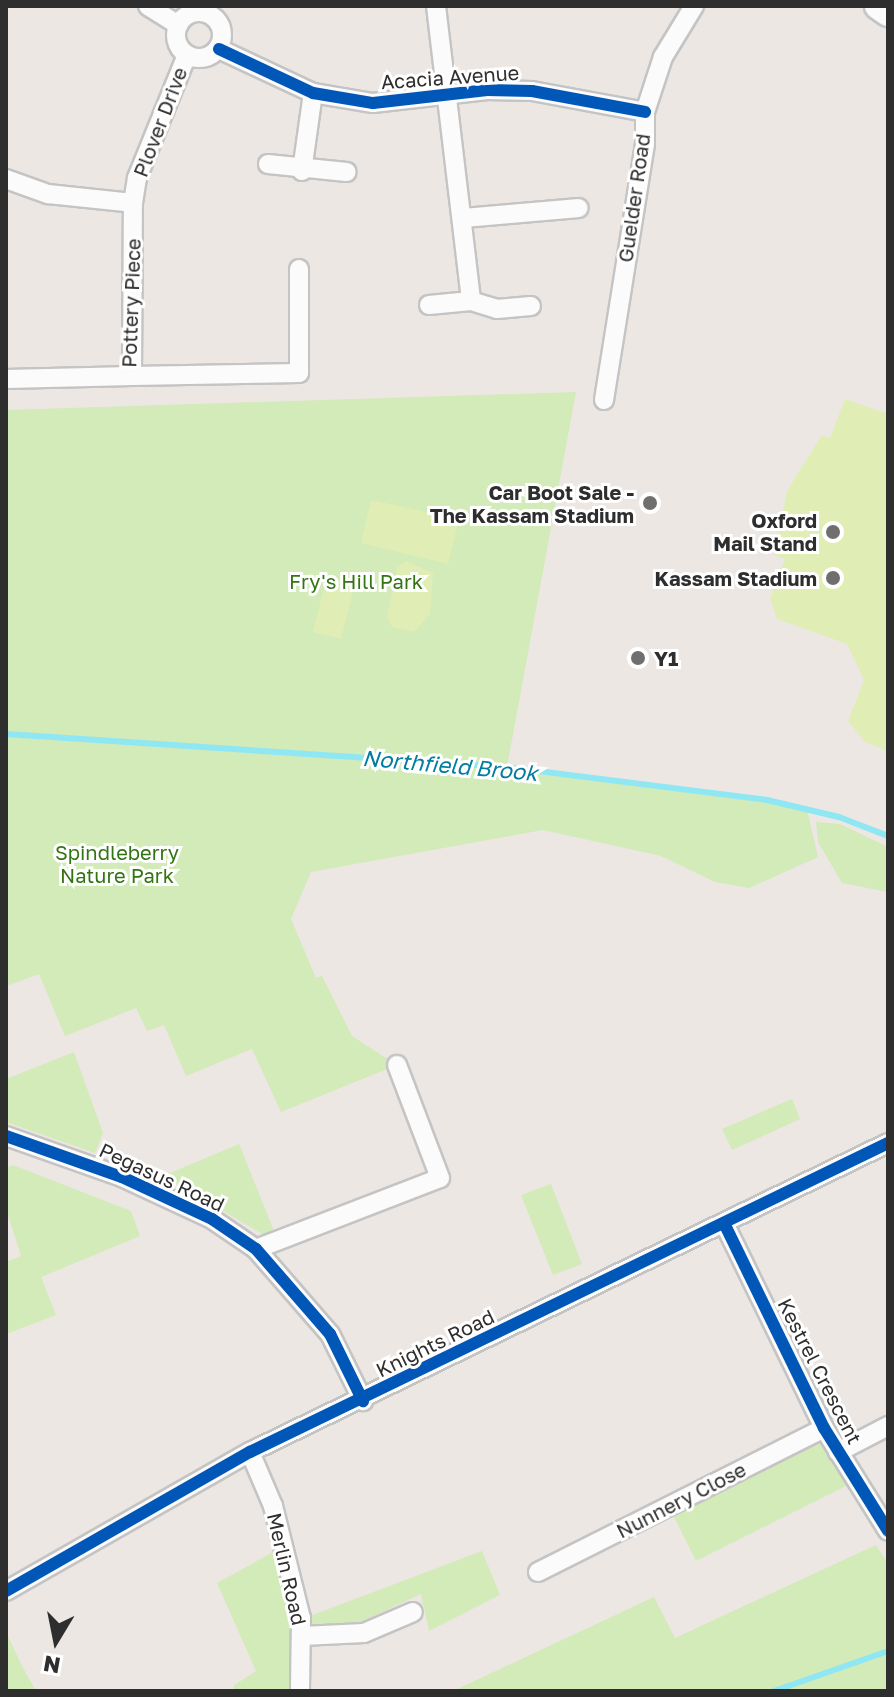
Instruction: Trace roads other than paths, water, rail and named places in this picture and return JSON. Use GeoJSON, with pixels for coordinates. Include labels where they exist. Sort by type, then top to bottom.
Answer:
{"type":"FeatureCollection","features":[{"type":"Feature","properties":{"kind":"street"},"geometry":{"type":"LineString","coordinates":[[148,6],[178,25]]}},
{"type":"Feature","properties":{"kind":"street"},"geometry":{"type":"LineString","coordinates":[[436,6],[464,218],[471,301]]}},
{"type":"Feature","properties":{"kind":"street","name":"Guelder Road"},"geometry":{"type":"LineString","coordinates":[[604,400],[645,144],[645,112],[663,57],[694,6]]}},
{"type":"Feature","properties":{"kind":"street"},"geometry":{"type":"LineString","coordinates":[[878,6],[888,13]]}},
{"type":"Feature","properties":{"kind":"street"},"geometry":{"type":"LineString","coordinates":[[216,11],[222,31],[219,49],[202,59],[187,55],[177,43],[178,25],[196,12],[216,11]]}},
{"type":"Feature","properties":{"kind":"street","name":"Acacia Avenue"},"geometry":{"type":"LineString","coordinates":[[219,49],[313,93],[373,103],[447,94],[532,91],[645,112]]}},
{"type":"Feature","properties":{"kind":"street","name":"Plover Drive"},"geometry":{"type":"LineString","coordinates":[[6,179],[48,194],[133,203],[137,178],[187,55]]}},
{"type":"Feature","properties":{"kind":"street"},"geometry":{"type":"LineString","coordinates":[[302,171],[313,93]]}},
{"type":"Feature","properties":{"kind":"street"},"geometry":{"type":"LineString","coordinates":[[268,164],[302,171],[347,172]]}},
{"type":"Feature","properties":{"kind":"street","name":"Pottery Piece"},"geometry":{"type":"LineString","coordinates":[[6,379],[132,376],[133,203]]}},
{"type":"Feature","properties":{"kind":"street"},"geometry":{"type":"LineString","coordinates":[[464,218],[579,208]]}},
{"type":"Feature","properties":{"kind":"street"},"geometry":{"type":"LineString","coordinates":[[132,376],[299,373],[299,269]]}},
{"type":"Feature","properties":{"kind":"street"},"geometry":{"type":"LineString","coordinates":[[429,305],[471,301],[497,309],[531,306]]}},
{"type":"Feature","properties":{"kind":"street"},"geometry":{"type":"LineString","coordinates":[[256,1249],[440,1178],[397,1065]]}},
{"type":"Feature","properties":{"kind":"street","name":"Pegasus Road"},"geometry":{"type":"LineString","coordinates":[[6,1136],[122,1177],[212,1219],[256,1249],[330,1334],[363,1401]]}},
{"type":"Feature","properties":{"kind":"street","name":"Knights Road"},"geometry":{"type":"LineString","coordinates":[[6,1591],[250,1452],[363,1401],[888,1143]]}},
{"type":"Feature","properties":{"kind":"street","name":"Kestrel Crescent"},"geometry":{"type":"LineString","coordinates":[[724,1223],[824,1428],[888,1531]]}},
{"type":"Feature","properties":{"kind":"street"},"geometry":{"type":"LineString","coordinates":[[838,1452],[888,1426]]}},
{"type":"Feature","properties":{"kind":"street","name":"Nunnery Close"},"geometry":{"type":"LineString","coordinates":[[538,1572],[824,1428]]}},
{"type":"Feature","properties":{"kind":"street","name":"Merlin Road"},"geometry":{"type":"LineString","coordinates":[[250,1452],[285,1545],[302,1636],[300,1691]]}},
{"type":"Feature","properties":{"kind":"street"},"geometry":{"type":"LineString","coordinates":[[302,1636],[364,1633],[413,1612]]}},
{"type":"Feature","properties":{"kind":"waterway","name":"Northfield Brook"},"geometry":{"type":"LineString","coordinates":[[6,734],[506,767],[767,800],[839,817],[888,836]]}},
{"type":"Feature","properties":{"kind":"waterway"},"geometry":{"type":"LineString","coordinates":[[774,1691],[888,1651]]}},
{"type":"Feature","properties":{"kind":"place","name":"Car Boot Sale - The Kassam Stadium"},"geometry":{"type":"Point","coordinates":[650,503]}},
{"type":"Feature","properties":{"kind":"place","name":"Oxford Mail Stand"},"geometry":{"type":"Point","coordinates":[833,532]}},
{"type":"Feature","properties":{"kind":"place","name":"Kassam Stadium"},"geometry":{"type":"Point","coordinates":[833,578]}},
{"type":"Feature","properties":{"kind":"place","name":"Y1"},"geometry":{"type":"Point","coordinates":[638,658]}},
{"type":"Feature","properties":{"kind":"park label","name":"Fry's Hill Park"},"geometry":{"type":"Point","coordinates":[356,581]}},
{"type":"Feature","properties":{"kind":"park label","name":"Spindleberry Nature Park"},"geometry":{"type":"Point","coordinates":[117,864]}}]}
